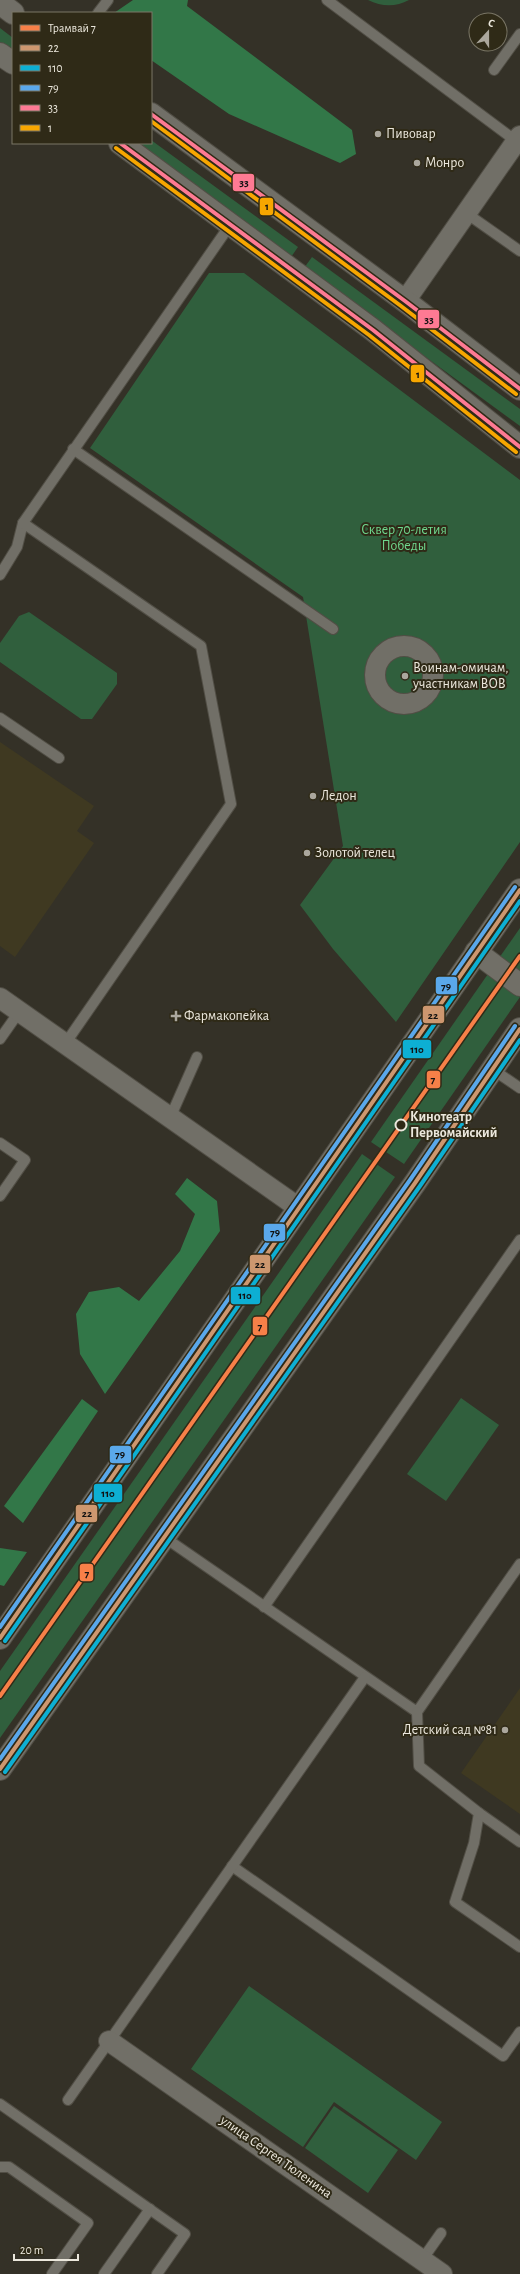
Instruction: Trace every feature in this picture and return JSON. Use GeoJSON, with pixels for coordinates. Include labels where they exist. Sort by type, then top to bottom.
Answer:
{"type":"FeatureCollection","features":[{"type":"Feature","properties":{"kind":"main road"},"geometry":{"type":"LineString","coordinates":[[0,3],[12,12]]}},
{"type":"Feature","properties":{"kind":"main road"},"geometry":{"type":"LineString","coordinates":[[0,54],[12,62]]}},
{"type":"Feature","properties":{"kind":"main road"},"geometry":{"type":"LineString","coordinates":[[152,115],[405,301],[520,390]]}},
{"type":"Feature","properties":{"kind":"main road"},"geometry":{"type":"LineString","coordinates":[[121,144],[373,330],[520,447]]}},
{"type":"Feature","properties":{"kind":"main road"},"geometry":{"type":"LineString","coordinates":[[0,1638],[520,890]]}},
{"type":"Feature","properties":{"kind":"main road"},"geometry":{"type":"LineString","coordinates":[[476,952],[520,985]]}},
{"type":"Feature","properties":{"kind":"main road"},"geometry":{"type":"LineString","coordinates":[[0,1769],[415,1184],[520,1029]]}},
{"type":"Feature","properties":{"kind":"street"},"geometry":{"type":"LineString","coordinates":[[405,301],[518,139]]}},
{"type":"Feature","properties":{"kind":"street"},"geometry":{"type":"LineString","coordinates":[[0,998],[299,1208]]}},
{"type":"Feature","properties":{"kind":"street","name":"улица Сергея Тюленина"},"geometry":{"type":"LineString","coordinates":[[110,2041],[442,2274]]}},
{"type":"Feature","properties":{"kind":"lane"},"geometry":{"type":"LineString","coordinates":[[99,12],[108,0]]}},
{"type":"Feature","properties":{"kind":"lane"},"geometry":{"type":"LineString","coordinates":[[327,0],[518,139]]}},
{"type":"Feature","properties":{"kind":"lane"},"geometry":{"type":"LineString","coordinates":[[494,70],[520,34]]}},
{"type":"Feature","properties":{"kind":"lane"},"geometry":{"type":"LineString","coordinates":[[466,213],[520,251]]}},
{"type":"Feature","properties":{"kind":"lane"},"geometry":{"type":"LineString","coordinates":[[0,575],[17,547],[23,523],[230,224]]}},
{"type":"Feature","properties":{"kind":"lane"},"geometry":{"type":"LineString","coordinates":[[73,449],[333,629]]}},
{"type":"Feature","properties":{"kind":"lane"},"geometry":{"type":"LineString","coordinates":[[23,523],[201,646],[231,804],[65,1044]]}},
{"type":"Feature","properties":{"kind":"lane"},"geometry":{"type":"LineString","coordinates":[[0,718],[58,758]]}},
{"type":"Feature","properties":{"kind":"lane"},"geometry":{"type":"LineString","coordinates":[[0,1039],[19,1012]]}},
{"type":"Feature","properties":{"kind":"lane"},"geometry":{"type":"LineString","coordinates":[[170,1118],[197,1057]]}},
{"type":"Feature","properties":{"kind":"lane"},"geometry":{"type":"LineString","coordinates":[[492,1069],[520,1088]]}},
{"type":"Feature","properties":{"kind":"lane"},"geometry":{"type":"LineString","coordinates":[[0,1143],[24,1160],[0,1196]]}},
{"type":"Feature","properties":{"kind":"lane"},"geometry":{"type":"LineString","coordinates":[[264,1607],[520,1240]]}},
{"type":"Feature","properties":{"kind":"lane"},"geometry":{"type":"LineString","coordinates":[[164,1537],[417,1712]]}},
{"type":"Feature","properties":{"kind":"lane"},"geometry":{"type":"LineString","coordinates":[[520,1564],[417,1712],[418,1766],[479,1813],[520,1842]]}},
{"type":"Feature","properties":{"kind":"lane"},"geometry":{"type":"LineString","coordinates":[[68,2100],[365,1677]]}},
{"type":"Feature","properties":{"kind":"lane"},"geometry":{"type":"LineString","coordinates":[[479,1813],[474,1843],[455,1902],[520,1947]]}},
{"type":"Feature","properties":{"kind":"lane"},"geometry":{"type":"LineString","coordinates":[[232,1866],[503,2056],[520,2032]]}},
{"type":"Feature","properties":{"kind":"lane"},"geometry":{"type":"LineString","coordinates":[[0,2104],[185,2234],[162,2272]]}},
{"type":"Feature","properties":{"kind":"lane"},"geometry":{"type":"LineString","coordinates":[[0,2167],[8,2167],[88,2223],[52,2274]]}},
{"type":"Feature","properties":{"kind":"lane"},"geometry":{"type":"LineString","coordinates":[[104,2274],[150,2209]]}},
{"type":"Feature","properties":{"kind":"lane"},"geometry":{"type":"LineString","coordinates":[[422,2260],[441,2233]]}},
{"type":"Feature","properties":{"kind":"shaded area"},"geometry":{"type":"Polygon","coordinates":[[[0,742],[94,806],[77,831],[94,843],[15,957],[0,946],[0,742]]]}},
{"type":"Feature","properties":{"kind":"shaded area","name":"Детский сад №81"},"geometry":{"type":"Polygon","coordinates":[[[520,1688],[520,1814],[461,1773],[520,1688]]]}},
{"type":"Feature","properties":{"kind":"green space"},"geometry":{"type":"Polygon","coordinates":[[[133,0],[188,0],[187,6],[352,130],[356,154],[340,163],[229,114],[152,61],[152,12],[115,12],[133,0]]]}},
{"type":"Feature","properties":{"kind":"green space"},"geometry":{"type":"Polygon","coordinates":[[[368,0],[409,0],[394,5],[384,5],[368,0]]]}},
{"type":"Feature","properties":{"kind":"green space"},"geometry":{"type":"Polygon","coordinates":[[[0,28],[12,37],[12,54],[0,46],[0,28]]]}},
{"type":"Feature","properties":{"kind":"green space"},"geometry":{"type":"Polygon","coordinates":[[[152,141],[298,247],[289,260],[133,144],[152,144],[152,141]]]}},
{"type":"Feature","properties":{"kind":"green space"},"geometry":{"type":"Polygon","coordinates":[[[312,257],[520,409],[520,426],[304,268],[312,257]]]}},
{"type":"Feature","properties":{"kind":"green space","name":"Сквер 70-летия Победы"},"geometry":{"type":"Polygon","coordinates":[[[209,273],[244,273],[520,480],[520,842],[396,1022],[333,949],[300,905],[343,846],[303,597],[90,448],[209,273]]]}},
{"type":"Feature","properties":{"kind":"green space"},"geometry":{"type":"Polygon","coordinates":[[[29,612],[117,673],[117,684],[92,719],[81,719],[0,662],[0,643],[19,616],[29,612]]]}},
{"type":"Feature","properties":{"kind":"green space"},"geometry":{"type":"Polygon","coordinates":[[[520,928],[520,997],[404,1164],[371,1142],[520,928]]]}},
{"type":"Feature","properties":{"kind":"green space"},"geometry":{"type":"Polygon","coordinates":[[[362,1154],[395,1177],[0,1738],[0,1671],[362,1154]]]}},
{"type":"Feature","properties":{"kind":"green space"},"geometry":{"type":"Polygon","coordinates":[[[187,1178],[217,1201],[220,1231],[105,1394],[80,1354],[76,1314],[89,1292],[119,1287],[139,1301],[180,1251],[195,1214],[175,1194],[187,1178]]]}},
{"type":"Feature","properties":{"kind":"green space"},"geometry":{"type":"Polygon","coordinates":[[[461,1398],[499,1425],[446,1501],[407,1474],[461,1398]]]}},
{"type":"Feature","properties":{"kind":"green space"},"geometry":{"type":"Polygon","coordinates":[[[82,1399],[98,1411],[23,1523],[4,1506],[82,1399]]]}},
{"type":"Feature","properties":{"kind":"green space"},"geometry":{"type":"Polygon","coordinates":[[[0,1548],[27,1552],[4,1586],[0,1585],[0,1548]]]}},
{"type":"Feature","properties":{"kind":"green space"},"geometry":{"type":"Polygon","coordinates":[[[249,1986],[442,2122],[416,2160],[334,2102],[303,2147],[191,2069],[249,1986]]]}},
{"type":"Feature","properties":{"kind":"green space"},"geometry":{"type":"Polygon","coordinates":[[[334,2106],[398,2150],[368,2193],[305,2148],[334,2106]]]}},
{"type":"Feature","properties":{"kind":"tram line","name":"7"},"geometry":{"type":"LineString","coordinates":[[0,1696],[520,956]]}},
{"type":"Feature","properties":{"kind":"transit line","name":"33"},"geometry":{"type":"LineString","coordinates":[[152,115],[405,301],[520,389]]}},
{"type":"Feature","properties":{"kind":"transit line","name":"1"},"geometry":{"type":"LineString","coordinates":[[152,122],[401,306],[516,394]]}},
{"type":"Feature","properties":{"kind":"transit line","name":"33"},"geometry":{"type":"LineString","coordinates":[[121,144],[373,330],[520,447]]}},
{"type":"Feature","properties":{"kind":"transit line","name":"1"},"geometry":{"type":"LineString","coordinates":[[116,148],[369,335],[516,452]]}},
{"type":"Feature","properties":{"kind":"transit line","name":"79"},"geometry":{"type":"LineString","coordinates":[[0,1627],[515,887]]}},
{"type":"Feature","properties":{"kind":"transit line","name":"22"},"geometry":{"type":"LineString","coordinates":[[0,1638],[520,890]]}},
{"type":"Feature","properties":{"kind":"transit line","name":"110"},"geometry":{"type":"LineString","coordinates":[[5,1641],[520,901]]}},
{"type":"Feature","properties":{"kind":"transit line","name":"79"},"geometry":{"type":"LineString","coordinates":[[0,1759],[410,1180],[515,1026]]}},
{"type":"Feature","properties":{"kind":"transit line","name":"22"},"geometry":{"type":"LineString","coordinates":[[0,1769],[415,1183],[520,1029]]}},
{"type":"Feature","properties":{"kind":"transit line","name":"110"},"geometry":{"type":"LineString","coordinates":[[5,1772],[420,1186],[520,1040]]}},
{"type":"Feature","properties":{"kind":"place","name":"Пивовар"},"geometry":{"type":"Point","coordinates":[378,134]}},
{"type":"Feature","properties":{"kind":"place","name":"Монро"},"geometry":{"type":"Point","coordinates":[417,163]}},
{"type":"Feature","properties":{"kind":"place","name":"Воинам-омичам, участникам ВОВ"},"geometry":{"type":"Point","coordinates":[405,676]}},
{"type":"Feature","properties":{"kind":"place","name":"Ледон"},"geometry":{"type":"Point","coordinates":[313,796]}},
{"type":"Feature","properties":{"kind":"place","name":"Золотой телец"},"geometry":{"type":"Point","coordinates":[307,853]}},
{"type":"Feature","properties":{"kind":"place","name":"Фармакопейка"},"geometry":{"type":"Point","coordinates":[176,1016]}},
{"type":"Feature","properties":{"kind":"place","name":"Кинотеатр Первомайский"},"geometry":{"type":"Point","coordinates":[401,1125]}},
{"type":"Feature","properties":{"kind":"place","name":"Детский сад №81"},"geometry":{"type":"Point","coordinates":[505,1730]}}]}
